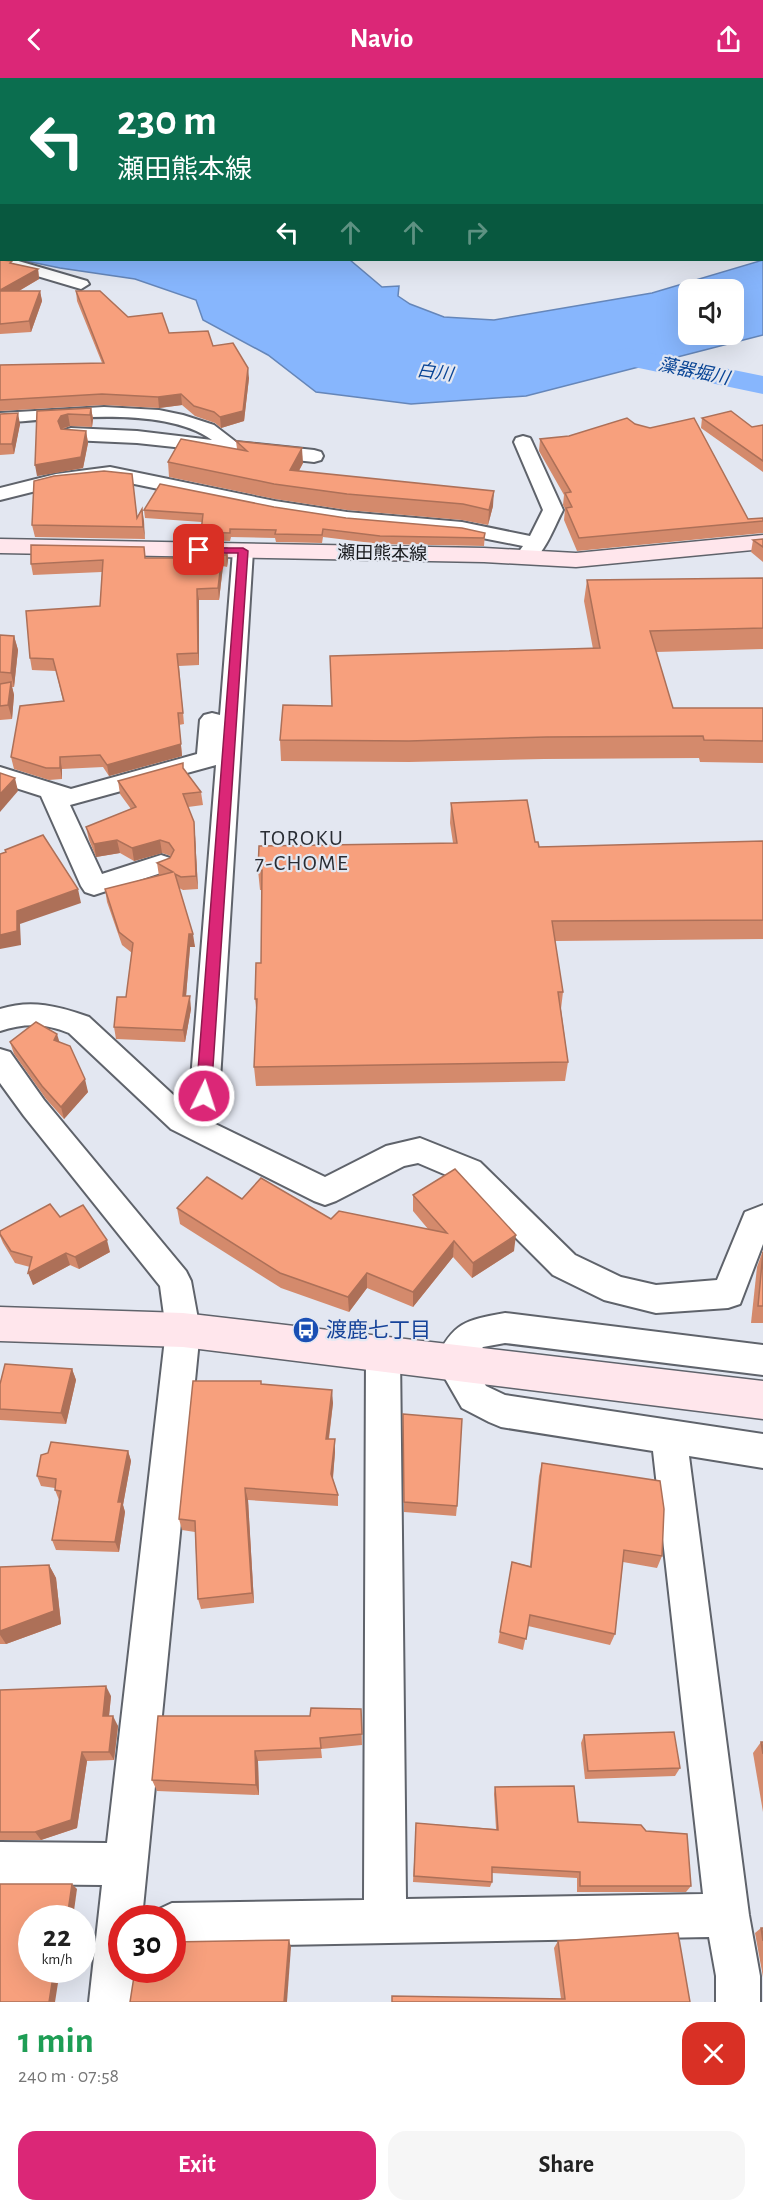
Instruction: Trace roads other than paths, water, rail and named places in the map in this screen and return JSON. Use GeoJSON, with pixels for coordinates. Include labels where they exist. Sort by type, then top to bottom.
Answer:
{"type":"FeatureCollection","features":[{"type":"Feature","properties":{"kind":"main road","name":"瀬田熊本線"},"geometry":{"type":"LineString","coordinates":[[0,546],[243,551],[530,550],[576,560],[763,542]]}},
{"type":"Feature","properties":{"kind":"main road"},"geometry":{"type":"LineString","coordinates":[[0,1324],[183,1330],[763,1400]]}},
{"type":"Feature","properties":{"kind":"street"},"geometry":{"type":"LineString","coordinates":[[3,261],[81,284]]}},
{"type":"Feature","properties":{"kind":"street"},"geometry":{"type":"LineString","coordinates":[[0,417],[116,413],[166,416],[206,428],[234,447]]}},
{"type":"Feature","properties":{"kind":"street"},"geometry":{"type":"LineString","coordinates":[[71,434],[137,437],[314,456]]}},
{"type":"Feature","properties":{"kind":"street"},"geometry":{"type":"LineString","coordinates":[[0,494],[56,480],[110,473],[275,507],[347,518],[462,528],[530,550],[553,510],[523,442]]}},
{"type":"Feature","properties":{"kind":"street"},"geometry":{"type":"LineString","coordinates":[[158,482],[187,444]]}},
{"type":"Feature","properties":{"kind":"street"},"geometry":{"type":"LineString","coordinates":[[182,1121],[204,1096],[243,551]]}},
{"type":"Feature","properties":{"kind":"street"},"geometry":{"type":"LineString","coordinates":[[0,775],[70,797],[208,759],[216,688],[233,687]]}},
{"type":"Feature","properties":{"kind":"street"},"geometry":{"type":"LineString","coordinates":[[51,791],[94,886],[161,864]]}},
{"type":"Feature","properties":{"kind":"street"},"geometry":{"type":"LineString","coordinates":[[0,1020],[10,1016],[34,1014],[58,1016],[79,1025],[182,1121],[325,1192],[397,1155],[420,1150],[445,1159],[470,1171],[564,1265],[616,1290],[656,1299],[728,1294],[756,1221],[763,1218]]}},
{"type":"Feature","properties":{"kind":"street"},"geometry":{"type":"LineString","coordinates":[[0,1060],[34,1108],[175,1281],[183,1330],[122,1905]]}},
{"type":"Feature","properties":{"kind":"street"},"geometry":{"type":"LineString","coordinates":[[763,1360],[505,1328],[473,1334],[452,1361],[474,1397],[501,1411],[669,1438],[763,1450]]}},
{"type":"Feature","properties":{"kind":"street"},"geometry":{"type":"LineString","coordinates":[[383,1353],[385,1922]]}},
{"type":"Feature","properties":{"kind":"street"},"geometry":{"type":"LineString","coordinates":[[669,1438],[727,1915],[738,1976],[738,2002]]}},
{"type":"Feature","properties":{"kind":"street"},"geometry":{"type":"LineString","coordinates":[[0,1863],[126,1864]]}},
{"type":"Feature","properties":{"kind":"street"},"geometry":{"type":"LineString","coordinates":[[186,1925],[727,1915]]}},
{"type":"Feature","properties":{"kind":"street"},"geometry":{"type":"LineString","coordinates":[[111,2002],[113,1983]]}},
{"type":"Feature","properties":{"kind":"water","name":"白川"},"geometry":{"type":"Polygon","coordinates":[[[26,261],[351,261],[382,287],[399,286],[398,296],[410,304],[444,317],[494,320],[652,293],[678,285],[678,345],[724,345],[526,396],[411,404],[316,392],[268,355],[203,320],[196,300],[135,279],[26,261]]]}},
{"type":"Feature","properties":{"kind":"water"},"geometry":{"type":"Polygon","coordinates":[[[763,261],[763,335],[744,340],[744,279],[699,279],[763,261]]]}},
{"type":"Feature","properties":{"kind":"waterway","name":"藻器堀川"},"geometry":{"type":"LineString","coordinates":[[626,357],[763,385]]}},
{"type":"Feature","properties":{"kind":"place","name":"渡鹿七丁目"},"geometry":{"type":"Point","coordinates":[306,1330]}},
{"type":"Feature","properties":{"kind":"district","name":"TOROKU 7-CHOME"},"geometry":{"type":"Point","coordinates":[302,850]}}]}
